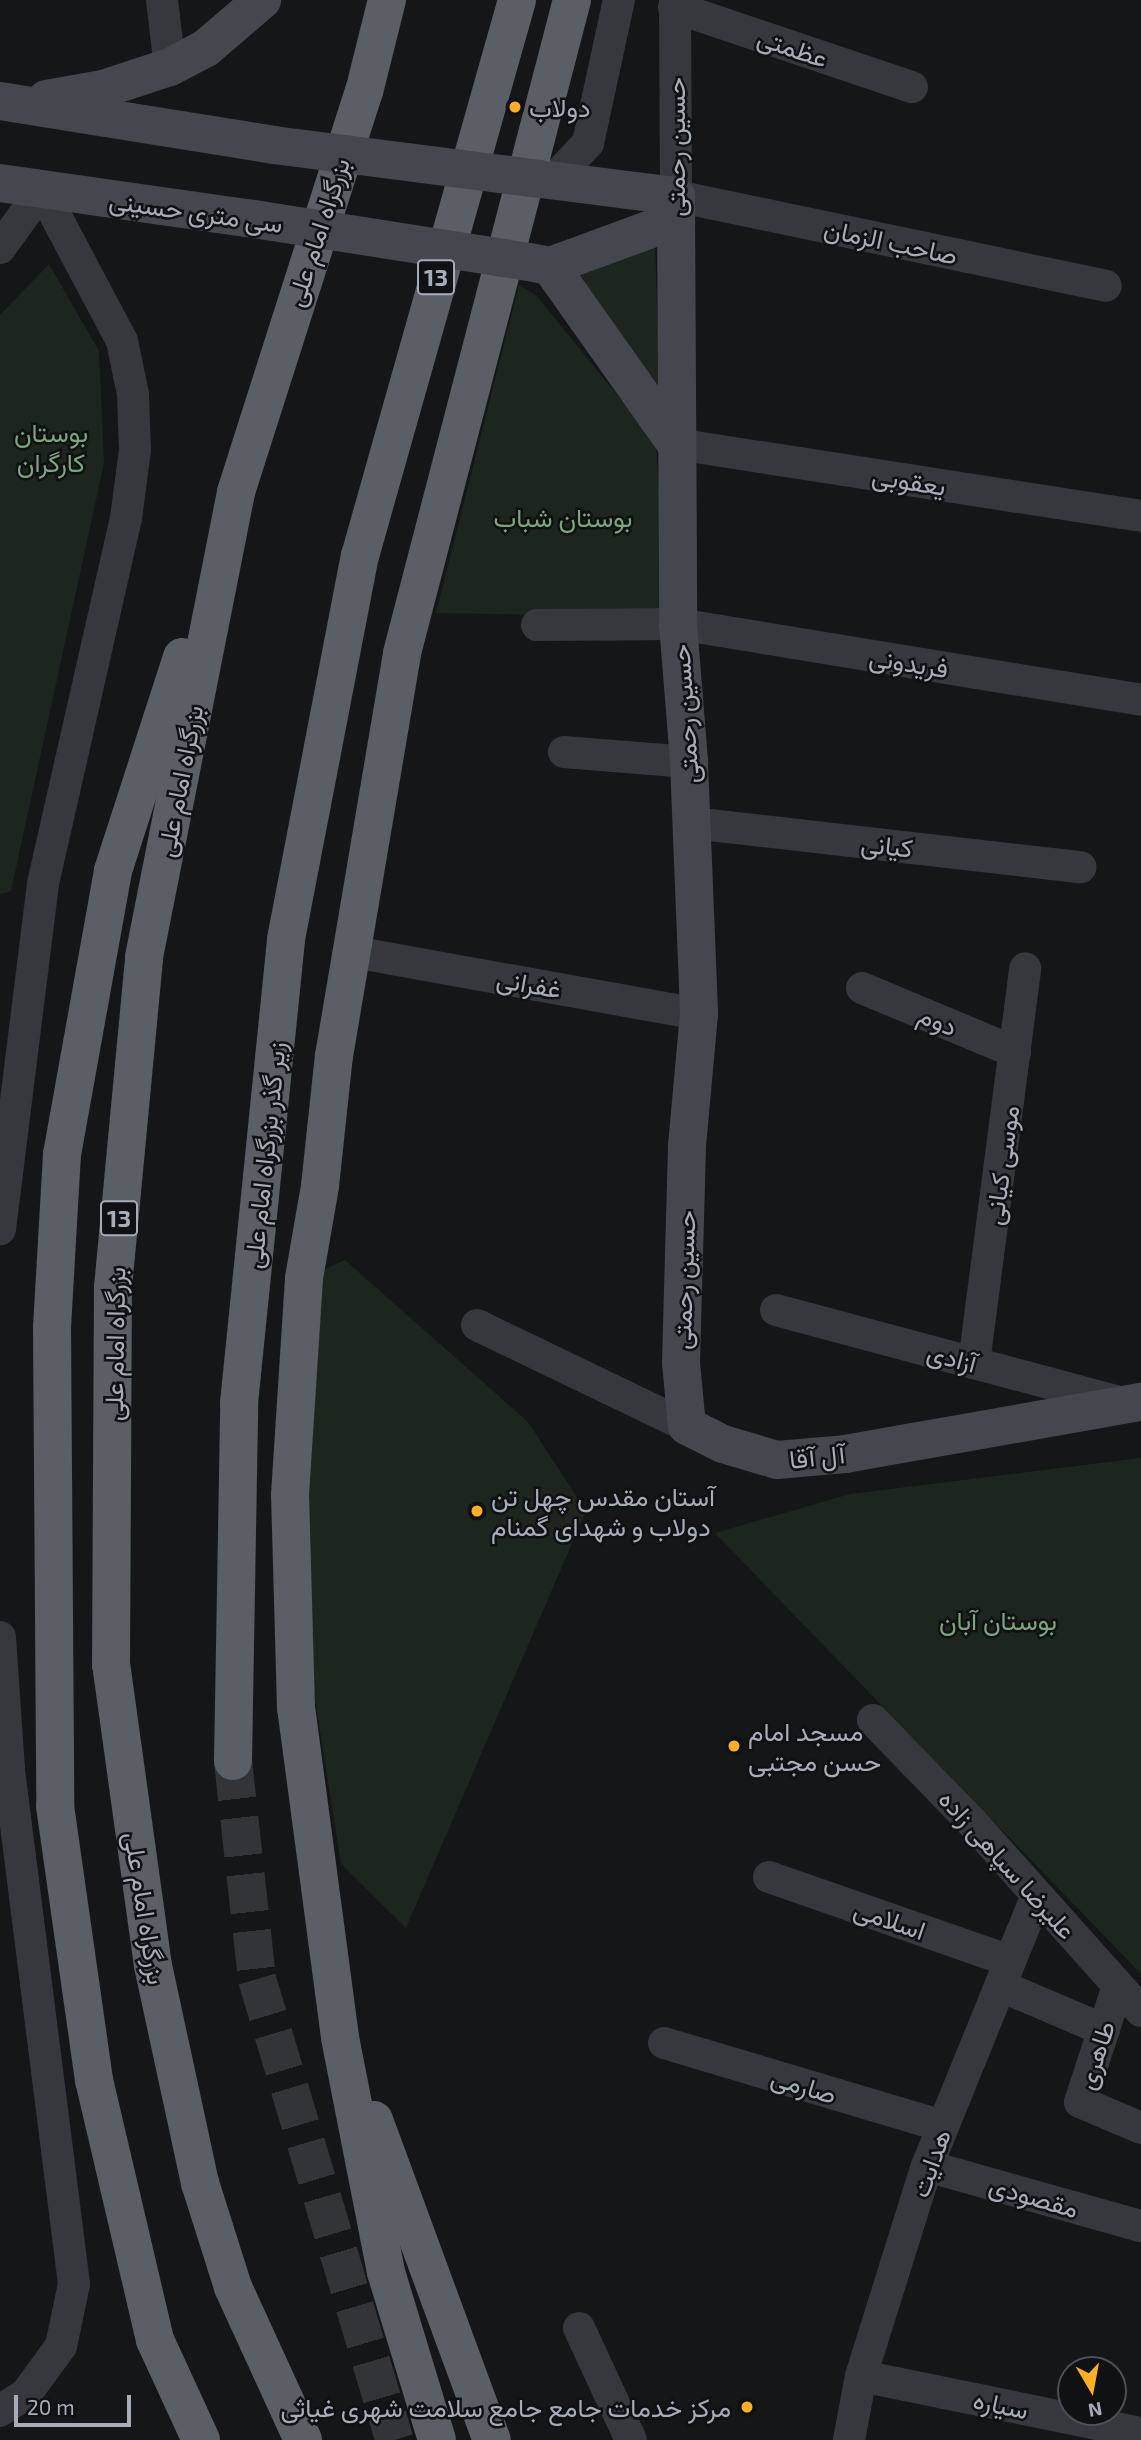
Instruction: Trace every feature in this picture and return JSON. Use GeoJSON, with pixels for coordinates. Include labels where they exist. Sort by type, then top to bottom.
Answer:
{"type":"FeatureCollection","features":[{"type":"Feature","properties":{"kind":"highway","name":"بزرگراه امام علی"},"geometry":{"type":"LineString","coordinates":[[303,2440],[233,2287],[200,2183],[153,1966],[111,1665],[113,1287],[144,957],[236,492],[364,92],[387,0]]}},
{"type":"Feature","properties":{"kind":"highway","name":"زیر گذر بزرگراه امام علی"},"geometry":{"type":"LineString","coordinates":[[233,1761],[239,1403],[286,939],[360,556],[516,0]]}},
{"type":"Feature","properties":{"kind":"highway"},"geometry":{"type":"LineString","coordinates":[[437,2440],[386,2272],[340,2037],[296,1708],[290,1495],[304,1278],[320,1186],[334,1056],[402,653],[572,0]]}},
{"type":"Feature","properties":{"kind":"highway"},"geometry":{"type":"LineString","coordinates":[[201,2440],[168,2374],[155,2340],[94,2080],[55,1807],[52,1327],[62,1154],[113,871],[236,492]]}},
{"type":"Feature","properties":{"kind":"highway"},"geometry":{"type":"LineString","coordinates":[[340,2037],[404,2195],[492,2440]]}},
{"type":"Feature","properties":{"kind":"highway"},"geometry":{"type":"LineString","coordinates":[[168,2374],[178,2440]]}},
{"type":"Feature","properties":{"kind":"main road"},"geometry":{"type":"LineString","coordinates":[[8,103],[103,89],[170,67],[206,48],[262,0]]}},
{"type":"Feature","properties":{"kind":"main road"},"geometry":{"type":"LineString","coordinates":[[8,103],[274,145],[547,179],[676,208]]}},
{"type":"Feature","properties":{"kind":"main road","name":"سی متری حسینی"},"geometry":{"type":"LineString","coordinates":[[0,183],[540,264],[676,208]]}},
{"type":"Feature","properties":{"kind":"main road","name":"حسین رحمتی"},"geometry":{"type":"LineString","coordinates":[[676,208],[677,624],[689,762],[699,1014],[687,1147],[681,1363],[687,1426]]}},
{"type":"Feature","properties":{"kind":"main road"},"geometry":{"type":"LineString","coordinates":[[540,264],[677,444]]}},
{"type":"Feature","properties":{"kind":"main road","name":"آل آقا"},"geometry":{"type":"LineString","coordinates":[[687,1426],[723,1444],[777,1460],[845,1454],[1134,1403]]}},
{"type":"Feature","properties":{"kind":"street"},"geometry":{"type":"LineString","coordinates":[[162,0],[170,67]]}},
{"type":"Feature","properties":{"kind":"street"},"geometry":{"type":"LineString","coordinates":[[547,179],[588,142],[619,0]]}},
{"type":"Feature","properties":{"kind":"street","name":"عظمتی"},"geometry":{"type":"LineString","coordinates":[[674,3],[912,87]]}},
{"type":"Feature","properties":{"kind":"street","name":"حسین رحمتی"},"geometry":{"type":"LineString","coordinates":[[674,3],[676,208]]}},
{"type":"Feature","properties":{"kind":"street"},"geometry":{"type":"LineString","coordinates":[[0,248],[42,190],[122,341],[134,394],[135,450],[126,518],[43,884],[0,1229]]}},
{"type":"Feature","properties":{"kind":"street","name":"صاحب الزمان"},"geometry":{"type":"LineString","coordinates":[[676,208],[1106,286]]}},
{"type":"Feature","properties":{"kind":"street","name":"یعقوبی"},"geometry":{"type":"LineString","coordinates":[[677,444],[1141,516]]}},
{"type":"Feature","properties":{"kind":"street","name":"فریدونی"},"geometry":{"type":"LineString","coordinates":[[537,625],[677,624],[1141,700]]}},
{"type":"Feature","properties":{"kind":"street"},"geometry":{"type":"LineString","coordinates":[[564,752],[689,762]]}},
{"type":"Feature","properties":{"kind":"street","name":"کیانی"},"geometry":{"type":"LineString","coordinates":[[692,823],[1081,867]]}},
{"type":"Feature","properties":{"kind":"street","name":"غفرانی"},"geometry":{"type":"LineString","coordinates":[[359,953],[699,1014]]}},
{"type":"Feature","properties":{"kind":"street","name":"موسی کیانی"},"geometry":{"type":"LineString","coordinates":[[974,1363],[1025,968]]}},
{"type":"Feature","properties":{"kind":"street","name":"دوم"},"geometry":{"type":"LineString","coordinates":[[862,988],[1015,1052]]}},
{"type":"Feature","properties":{"kind":"street","name":"آزادی"},"geometry":{"type":"LineString","coordinates":[[776,1310],[1134,1403]]}},
{"type":"Feature","properties":{"kind":"street","name":"آل آقا"},"geometry":{"type":"LineString","coordinates":[[477,1325],[687,1426]]}},
{"type":"Feature","properties":{"kind":"street"},"geometry":{"type":"LineString","coordinates":[[0,1637],[9,1770],[74,2284],[61,2346],[26,2393],[0,2411]]}},
{"type":"Feature","properties":{"kind":"street","name":"علیرضا سپاهی زاده"},"geometry":{"type":"LineString","coordinates":[[873,1720],[1141,2011]]}},
{"type":"Feature","properties":{"kind":"street","name":"اسلامی"},"geometry":{"type":"LineString","coordinates":[[769,1877],[1006,1973],[1104,2030]]}},
{"type":"Feature","properties":{"kind":"street","name":"هدایت"},"geometry":{"type":"LineString","coordinates":[[849,2440],[861,2375],[927,2166],[1037,1895]]}},
{"type":"Feature","properties":{"kind":"street","name":"طاهری"},"geometry":{"type":"LineString","coordinates":[[1118,1986],[1080,2102],[1141,2128]]}},
{"type":"Feature","properties":{"kind":"street","name":"صارمی"},"geometry":{"type":"LineString","coordinates":[[664,2043],[943,2126]]}},
{"type":"Feature","properties":{"kind":"street","name":"مقصودی"},"geometry":{"type":"LineString","coordinates":[[927,2166],[1141,2226]]}},
{"type":"Feature","properties":{"kind":"street"},"geometry":{"type":"LineString","coordinates":[[579,2328],[631,2440]]}},
{"type":"Feature","properties":{"kind":"street","name":"سیاره"},"geometry":{"type":"LineString","coordinates":[[861,2375],[1141,2433]]}},
{"type":"Feature","properties":{"kind":"green space"},"geometry":{"type":"Polygon","coordinates":[[[655,243],[660,390],[565,276],[655,243]]]}},
{"type":"Feature","properties":{"kind":"green space","name":"بوستان کارگران"},"geometry":{"type":"Polygon","coordinates":[[[49,264],[99,351],[104,463],[11,891],[0,894],[0,315],[49,264]]]}},
{"type":"Feature","properties":{"kind":"green space","name":"بوستان شباب"},"geometry":{"type":"Polygon","coordinates":[[[519,285],[536,295],[656,443],[667,617],[436,613],[519,285]]]}},
{"type":"Feature","properties":{"kind":"green space"},"geometry":{"type":"Polygon","coordinates":[[[345,1260],[528,1422],[586,1511],[406,1928],[341,1864],[302,1617],[301,1280],[345,1260]]]}},
{"type":"Feature","properties":{"kind":"green space","name":"بوستان آبان"},"geometry":{"type":"Polygon","coordinates":[[[1141,1458],[1141,1974],[715,1533],[850,1494],[1141,1458]]]}},
{"type":"Feature","properties":{"kind":"tunnel"},"geometry":{"type":"LineString","coordinates":[[233,1761],[257,1979],[394,2440]]}},
{"type":"Feature","properties":{"kind":"place","name":"دولاب"},"geometry":{"type":"Point","coordinates":[515,107]}},
{"type":"Feature","properties":{"kind":"place","name":"آستان مقدس چهل تن دولاب و شهدای گمنام"},"geometry":{"type":"Point","coordinates":[477,1511]}},
{"type":"Feature","properties":{"kind":"place","name":"مسجد امام حسن مجتبی"},"geometry":{"type":"Point","coordinates":[734,1746]}},
{"type":"Feature","properties":{"kind":"place","name":"مرکز خدمات جامع جامع سلامت شهری غیاثی"},"geometry":{"type":"Point","coordinates":[747,2407]}}]}
